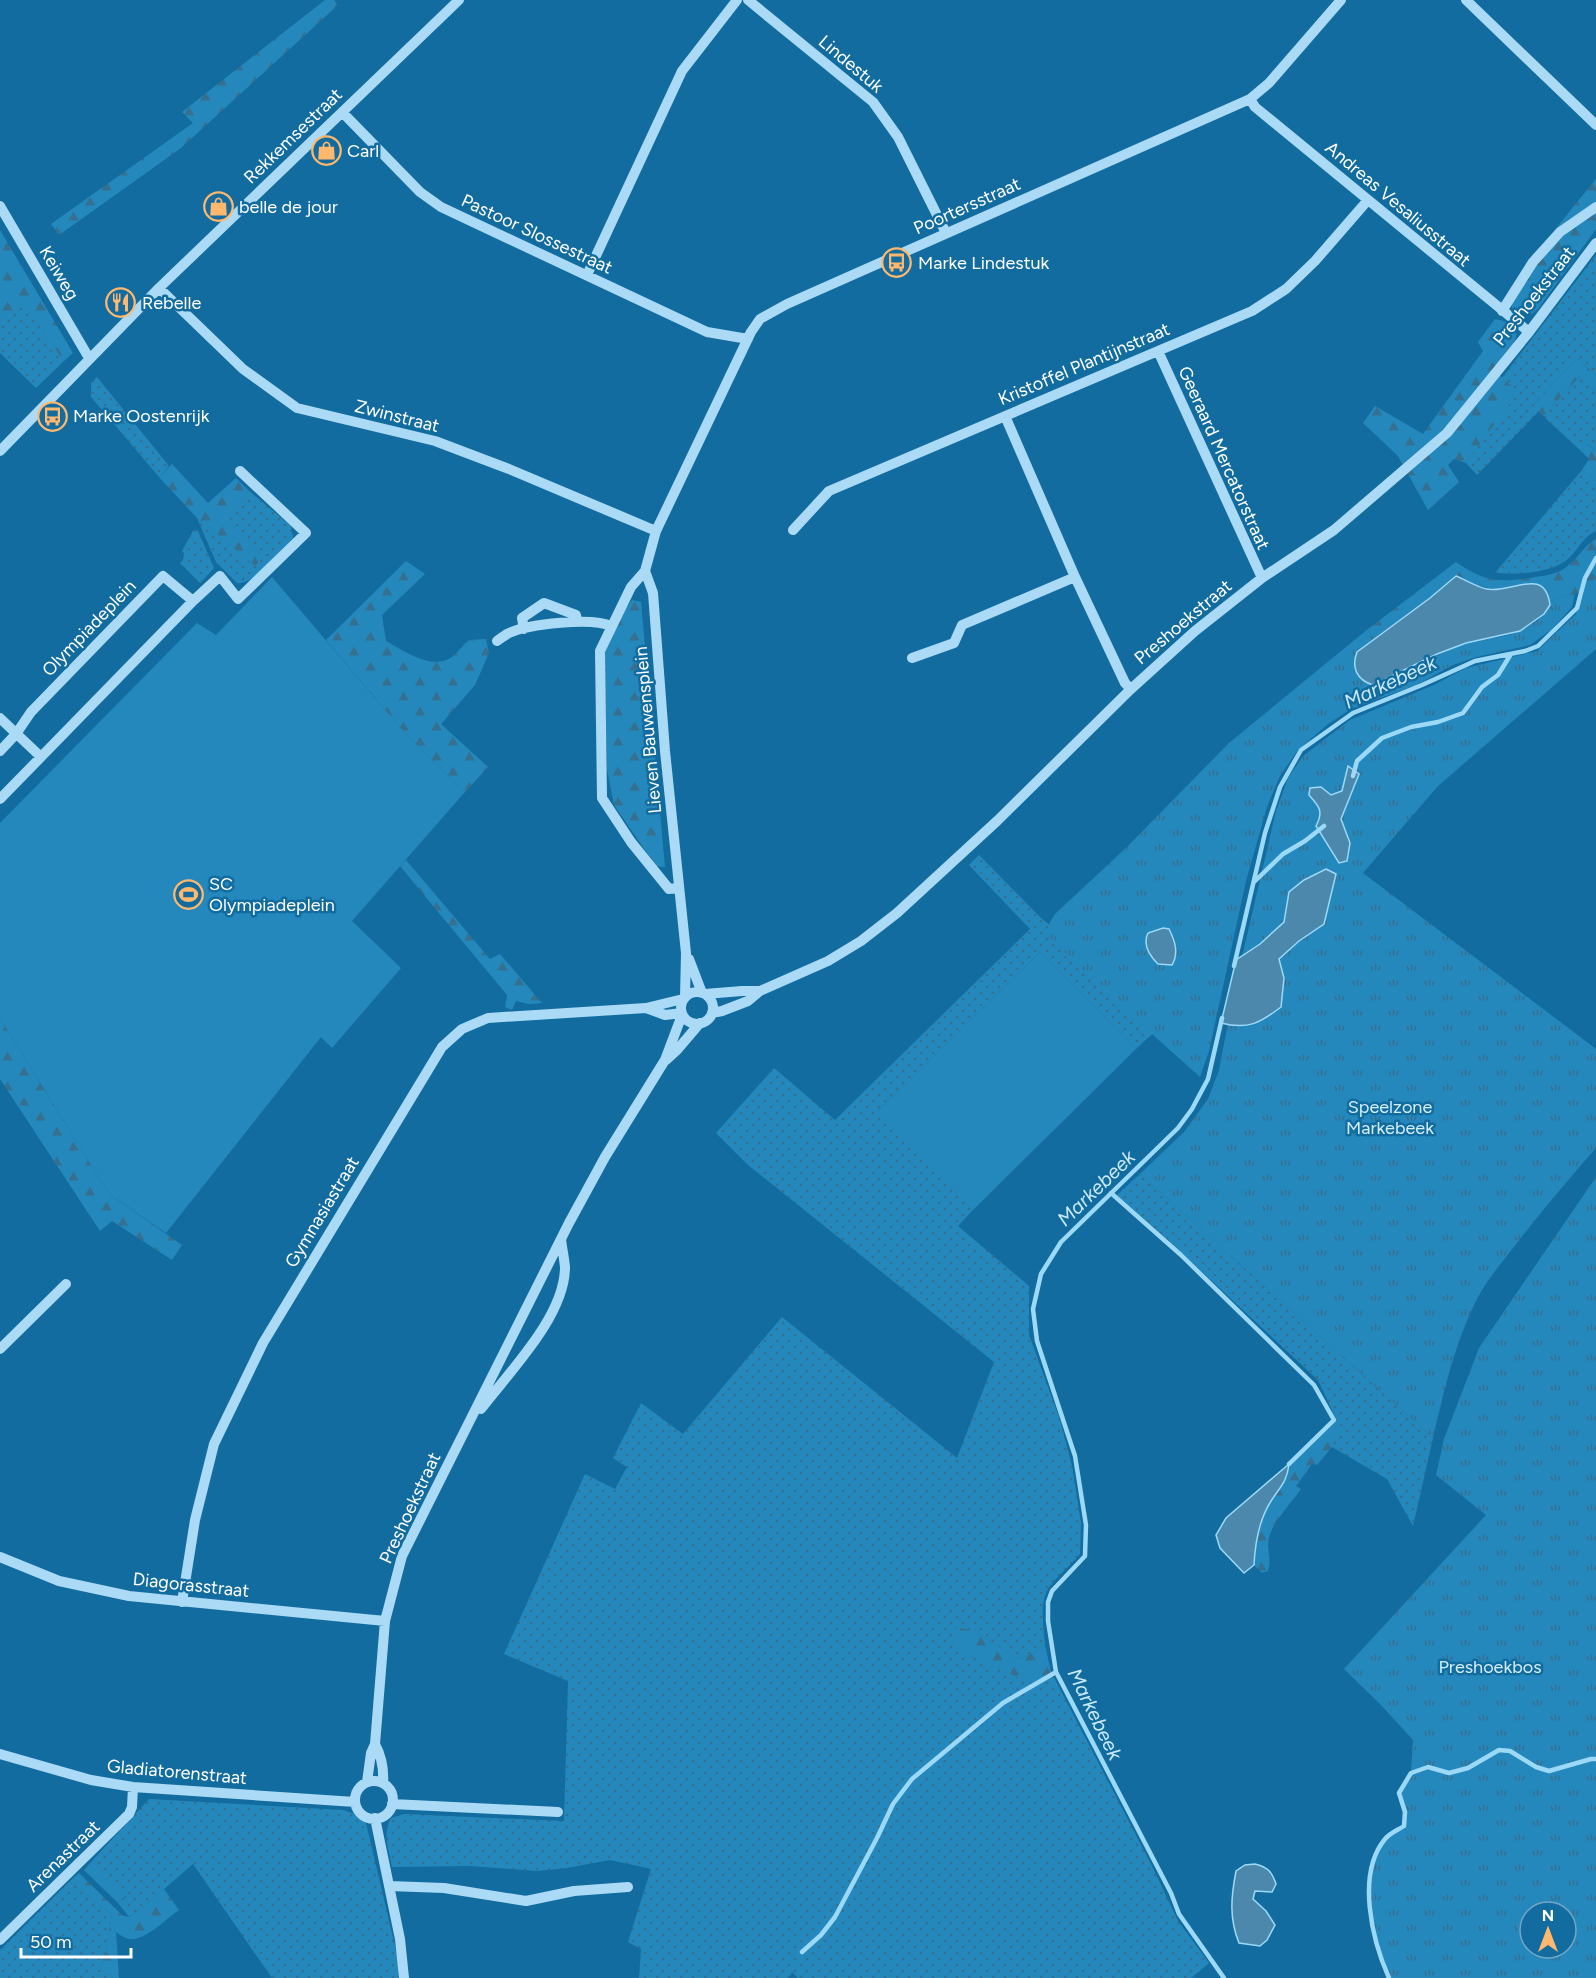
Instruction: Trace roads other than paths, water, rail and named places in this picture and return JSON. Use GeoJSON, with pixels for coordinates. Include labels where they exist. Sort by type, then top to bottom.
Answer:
{"type":"FeatureCollection","features":[{"type":"Feature","properties":{"kind":"street","name":"Rekkemsestraat"},"geometry":{"type":"LineString","coordinates":[[0,450],[159,288],[459,0]]}},
{"type":"Feature","properties":{"kind":"street"},"geometry":{"type":"LineString","coordinates":[[587,276],[682,71],[738,0]]}},
{"type":"Feature","properties":{"kind":"street","name":"Lindestuk"},"geometry":{"type":"LineString","coordinates":[[748,0],[873,102],[898,137],[946,233]]}},
{"type":"Feature","properties":{"kind":"street","name":"Poortersstraat"},"geometry":{"type":"LineString","coordinates":[[656,531],[748,339],[760,320],[787,304],[1250,99],[1269,83],[1341,0]]}},
{"type":"Feature","properties":{"kind":"street"},"geometry":{"type":"LineString","coordinates":[[1466,0],[1596,125]]}},
{"type":"Feature","properties":{"kind":"street","name":"Andreas Vesaliusstraat"},"geometry":{"type":"LineString","coordinates":[[1250,99],[1255,107],[1528,332]]}},
{"type":"Feature","properties":{"kind":"street","name":"Pastoor Slossestraat"},"geometry":{"type":"LineString","coordinates":[[342,112],[420,192],[441,207],[707,332],[748,339]]}},
{"type":"Feature","properties":{"kind":"street","name":"Kristoffel Plantijnstraat"},"geometry":{"type":"LineString","coordinates":[[793,530],[829,491],[1252,311],[1286,289],[1315,261],[1368,200]]}},
{"type":"Feature","properties":{"kind":"street","name":"Keiweg"},"geometry":{"type":"LineString","coordinates":[[0,206],[90,358]]}},
{"type":"Feature","properties":{"kind":"street","name":"Preshoekstraat"},"geometry":{"type":"LineString","coordinates":[[1502,311],[1533,262],[1560,232],[1596,207]]}},
{"type":"Feature","properties":{"kind":"street","name":"Preshoekstraat"},"geometry":{"type":"LineString","coordinates":[[712,1012],[722,1011],[747,1001],[760,991],[828,961],[861,941],[897,913],[997,821],[1131,689],[1195,631],[1262,578],[1334,530],[1447,433],[1596,243]]}},
{"type":"Feature","properties":{"kind":"street","name":"Zwinstraat"},"geometry":{"type":"LineString","coordinates":[[159,288],[243,369],[297,408],[435,441],[509,469],[656,531]]}},
{"type":"Feature","properties":{"kind":"street","name":"Geeraard Mercatorstraat"},"geometry":{"type":"LineString","coordinates":[[1158,351],[1262,578]]}},
{"type":"Feature","properties":{"kind":"street"},"geometry":{"type":"LineString","coordinates":[[1005,416],[1076,577],[1125,683],[1131,689]]}},
{"type":"Feature","properties":{"kind":"street"},"geometry":{"type":"LineString","coordinates":[[0,799],[220,576],[238,599],[306,533],[240,471]]}},
{"type":"Feature","properties":{"kind":"street","name":"Lieven Bauwensplein"},"geometry":{"type":"LineString","coordinates":[[656,531],[645,571],[631,586],[600,651],[602,798],[656,875],[669,889],[678,888]]}},
{"type":"Feature","properties":{"kind":"street","name":"Lieven Bauwensplein"},"geometry":{"type":"LineString","coordinates":[[645,571],[652,593],[686,954],[684,998]]}},
{"type":"Feature","properties":{"kind":"street","name":"Olympiadeplein"},"geometry":{"type":"LineString","coordinates":[[0,751],[16,734],[31,712],[163,576],[193,601]]}},
{"type":"Feature","properties":{"kind":"street"},"geometry":{"type":"LineString","coordinates":[[912,658],[954,643],[962,625],[1076,577]]}},
{"type":"Feature","properties":{"kind":"street"},"geometry":{"type":"LineString","coordinates":[[524,629],[522,618],[544,603],[576,615],[578,621]]}},
{"type":"Feature","properties":{"kind":"street"},"geometry":{"type":"LineString","coordinates":[[497,641],[509,633],[524,629],[578,621],[595,621],[611,626]]}},
{"type":"Feature","properties":{"kind":"street"},"geometry":{"type":"LineString","coordinates":[[0,718],[40,757]]}},
{"type":"Feature","properties":{"kind":"street","name":"Lieven Bauwensplein"},"geometry":{"type":"LineString","coordinates":[[686,954],[703,993]]}},
{"type":"Feature","properties":{"kind":"street","name":"Preshoekstraat"},"geometry":{"type":"LineString","coordinates":[[703,993],[760,991]]}},
{"type":"Feature","properties":{"kind":"street"},"geometry":{"type":"LineString","coordinates":[[690,993],[703,993],[710,999],[712,1012],[705,1021],[690,1022],[682,1014],[681,1007],[684,998],[690,993]]}},
{"type":"Feature","properties":{"kind":"street","name":"Gymnasiastraat"},"geometry":{"type":"LineString","coordinates":[[182,1602],[195,1520],[214,1444],[263,1343],[442,1047],[462,1029],[488,1018],[646,1008],[684,998]]}},
{"type":"Feature","properties":{"kind":"street","name":"Gymnasiastraat"},"geometry":{"type":"LineString","coordinates":[[646,1008],[665,1015],[682,1014]]}},
{"type":"Feature","properties":{"kind":"street","name":"Preshoekstraat"},"geometry":{"type":"LineString","coordinates":[[367,1782],[371,1753],[375,1744],[385,1621],[402,1556],[604,1156],[666,1060],[682,1014]]}},
{"type":"Feature","properties":{"kind":"street","name":"Preshoekstraat"},"geometry":{"type":"LineString","coordinates":[[666,1060],[700,1023]]}},
{"type":"Feature","properties":{"kind":"street","name":"Preshoekstraat"},"geometry":{"type":"LineString","coordinates":[[465,1431],[542,1331],[559,1298],[565,1268],[561,1239]]}},
{"type":"Feature","properties":{"kind":"street"},"geometry":{"type":"LineString","coordinates":[[0,1349],[66,1284]]}},
{"type":"Feature","properties":{"kind":"street","name":"Diagorasstraat"},"geometry":{"type":"LineString","coordinates":[[0,1557],[59,1581],[129,1596],[385,1621]]}},
{"type":"Feature","properties":{"kind":"street","name":"Preshoekstraat"},"geometry":{"type":"LineString","coordinates":[[375,1744],[381,1755],[383,1783]]}},
{"type":"Feature","properties":{"kind":"street","name":"Gladiatorenstraat"},"geometry":{"type":"LineString","coordinates":[[0,1754],[92,1780],[133,1787],[355,1802]]}},
{"type":"Feature","properties":{"kind":"street"},"geometry":{"type":"LineString","coordinates":[[367,1782],[383,1783],[391,1792],[392,1804],[386,1814],[375,1818],[362,1814],[355,1802],[357,1790],[367,1782]]}},
{"type":"Feature","properties":{"kind":"street","name":"Arenastraat"},"geometry":{"type":"LineString","coordinates":[[0,1940],[129,1814],[132,1807],[133,1787]]}},
{"type":"Feature","properties":{"kind":"street"},"geometry":{"type":"LineString","coordinates":[[392,1804],[558,1812]]}},
{"type":"Feature","properties":{"kind":"street"},"geometry":{"type":"LineString","coordinates":[[375,1818],[402,1950],[404,1978]]}},
{"type":"Feature","properties":{"kind":"street"},"geometry":{"type":"LineString","coordinates":[[389,1886],[444,1888],[526,1900],[574,1891],[628,1887]]}},
{"type":"Feature","properties":{"kind":"waterway","name":"Markebeek"},"geometry":{"type":"LineString","coordinates":[[1234,966],[1265,833],[1280,787],[1301,750],[1353,713],[1475,661],[1525,651],[1538,646],[1577,608],[1585,578],[1596,558]]}},
{"type":"Feature","properties":{"kind":"waterway"},"geometry":{"type":"LineString","coordinates":[[1353,776],[1357,761],[1382,738],[1411,727],[1438,722],[1463,713],[1482,687],[1498,675],[1511,654]]}},
{"type":"Feature","properties":{"kind":"waterway"},"geometry":{"type":"LineString","coordinates":[[1254,882],[1283,854],[1324,826]]}},
{"type":"Feature","properties":{"kind":"waterway","name":"Markebeek"},"geometry":{"type":"LineString","coordinates":[[1222,1018],[1208,1079],[1192,1109],[1178,1128],[1061,1242],[1041,1274],[1033,1309],[1037,1341],[1075,1456],[1086,1525],[1085,1556],[1052,1591],[1048,1602],[1048,1621],[1056,1672],[1171,1893],[1179,1914],[1224,1978]]}},
{"type":"Feature","properties":{"kind":"waterway"},"geometry":{"type":"LineString","coordinates":[[1111,1193],[1181,1255],[1314,1385],[1334,1420],[1289,1464]]}},
{"type":"Feature","properties":{"kind":"waterway"},"geometry":{"type":"LineString","coordinates":[[802,1952],[821,1935],[835,1917],[893,1804],[912,1779],[1003,1703],[1056,1672]]}},
{"type":"Feature","properties":{"kind":"waterway"},"geometry":{"type":"LineString","coordinates":[[1389,1978],[1377,1945],[1369,1888],[1376,1853],[1387,1837],[1404,1826],[1405,1812],[1399,1793],[1411,1773],[1428,1767],[1449,1773],[1468,1768],[1499,1750],[1510,1751],[1536,1767],[1549,1771],[1596,1759]]}},
{"type":"Feature","properties":{"kind":"place","name":"Carl"},"geometry":{"type":"Point","coordinates":[326,151]}},
{"type":"Feature","properties":{"kind":"place","name":"belle de jour"},"geometry":{"type":"Point","coordinates":[218,207]}},
{"type":"Feature","properties":{"kind":"place","name":"Marke Lindestuk"},"geometry":{"type":"Point","coordinates":[897,263]}},
{"type":"Feature","properties":{"kind":"place","name":"Rebelle"},"geometry":{"type":"Point","coordinates":[121,303]}},
{"type":"Feature","properties":{"kind":"place","name":"Marke Oostenrijk"},"geometry":{"type":"Point","coordinates":[52,416]}},
{"type":"Feature","properties":{"kind":"place","name":"SC Olympiadeplein"},"geometry":{"type":"Point","coordinates":[188,894]}},
{"type":"Feature","properties":{"kind":"park label","name":"Speelzone Markebeek"},"geometry":{"type":"Point","coordinates":[1390,1117]}},
{"type":"Feature","properties":{"kind":"park label","name":"Preshoekbos"},"geometry":{"type":"Point","coordinates":[1490,1667]}}]}
